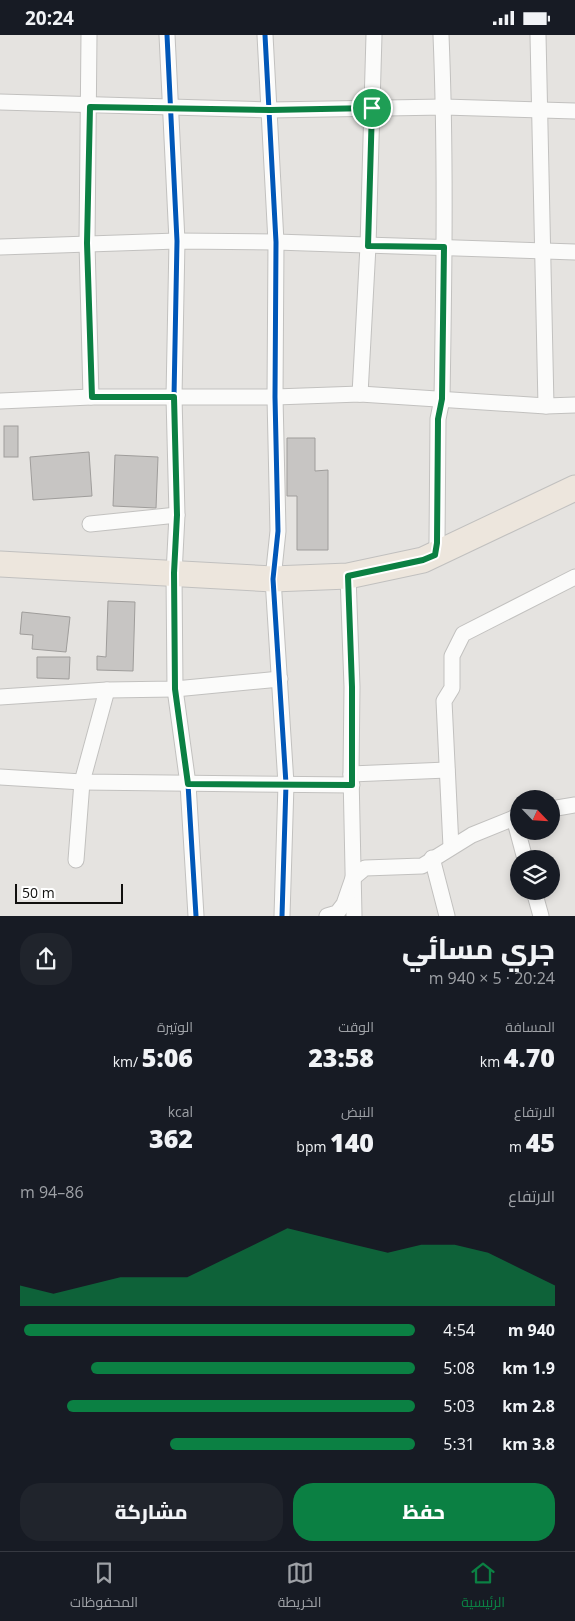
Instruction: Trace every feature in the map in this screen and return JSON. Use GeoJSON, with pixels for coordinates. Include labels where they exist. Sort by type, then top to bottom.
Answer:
{"type":"FeatureCollection","features":[{"type":"Feature","properties":{"kind":"main road"},"geometry":{"type":"LineString","coordinates":[[0,564],[274,579],[348,576],[423,560],[575,488]]}},
{"type":"Feature","properties":{"kind":"street"},"geometry":{"type":"LineString","coordinates":[[89,35],[90,107],[87,243],[92,397]]}},
{"type":"Feature","properties":{"kind":"street"},"geometry":{"type":"LineString","coordinates":[[167,35],[177,241],[174,397],[177,515],[174,573],[175,689],[188,784],[195,916]]}},
{"type":"Feature","properties":{"kind":"street"},"geometry":{"type":"LineString","coordinates":[[265,35],[276,242],[275,397],[278,531],[274,579],[286,785],[282,916]]}},
{"type":"Feature","properties":{"kind":"street"},"geometry":{"type":"LineString","coordinates":[[360,394],[368,246],[374,35]]}},
{"type":"Feature","properties":{"kind":"street"},"geometry":{"type":"LineString","coordinates":[[435,555],[438,419],[442,399],[444,247],[444,107],[441,35]]}},
{"type":"Feature","properties":{"kind":"street"},"geometry":{"type":"LineString","coordinates":[[538,35],[546,406]]}},
{"type":"Feature","properties":{"kind":"street"},"geometry":{"type":"LineString","coordinates":[[0,102],[90,107],[270,110],[444,107],[575,111]]}},
{"type":"Feature","properties":{"kind":"street"},"geometry":{"type":"LineString","coordinates":[[0,247],[177,241],[276,242],[575,252]]}},
{"type":"Feature","properties":{"kind":"street"},"geometry":{"type":"LineString","coordinates":[[0,401],[92,397],[275,397],[360,394],[546,406],[575,405]]}},
{"type":"Feature","properties":{"kind":"street"},"geometry":{"type":"LineString","coordinates":[[90,524],[177,515]]}},
{"type":"Feature","properties":{"kind":"street"},"geometry":{"type":"LineString","coordinates":[[348,576],[352,687],[351,779],[354,916]]}},
{"type":"Feature","properties":{"kind":"street"},"geometry":{"type":"LineString","coordinates":[[451,847],[444,701],[452,687],[452,656],[463,634],[575,577]]}},
{"type":"Feature","properties":{"kind":"street"},"geometry":{"type":"LineString","coordinates":[[0,697],[107,690],[175,689],[280,679]]}},
{"type":"Feature","properties":{"kind":"street"},"geometry":{"type":"LineString","coordinates":[[76,860],[82,782],[107,690]]}},
{"type":"Feature","properties":{"kind":"street"},"geometry":{"type":"LineString","coordinates":[[0,777],[82,782],[286,785],[447,770]]}},
{"type":"Feature","properties":{"kind":"street"},"geometry":{"type":"LineString","coordinates":[[560,808],[575,805]]}},
{"type":"Feature","properties":{"kind":"street"},"geometry":{"type":"LineString","coordinates":[[327,916],[337,913],[344,904],[353,878],[365,869],[422,866],[432,858],[472,835],[510,819]]}},
{"type":"Feature","properties":{"kind":"street"},"geometry":{"type":"LineString","coordinates":[[432,858],[447,916]]}},
{"type":"Feature","properties":{"kind":"street"},"geometry":{"type":"LineString","coordinates":[[537,900],[541,916]]}},
{"type":"Feature","properties":{"kind":"building"},"geometry":{"type":"Polygon","coordinates":[[[4,426],[18,426],[18,457],[4,457],[4,426]]]}},
{"type":"Feature","properties":{"kind":"building"},"geometry":{"type":"Polygon","coordinates":[[[287,438],[315,438],[315,471],[328,470],[328,550],[297,550],[297,496],[287,496],[287,438]]]}},
{"type":"Feature","properties":{"kind":"building"},"geometry":{"type":"Polygon","coordinates":[[[89,452],[92,496],[33,500],[30,457],[89,452]]]}},
{"type":"Feature","properties":{"kind":"building"},"geometry":{"type":"Polygon","coordinates":[[[115,455],[158,457],[156,508],[113,506],[115,455]]]}},
{"type":"Feature","properties":{"kind":"building"},"geometry":{"type":"Polygon","coordinates":[[[108,601],[135,602],[133,671],[97,670],[97,656],[106,657],[108,601]]]}},
{"type":"Feature","properties":{"kind":"building"},"geometry":{"type":"Polygon","coordinates":[[[22,612],[70,617],[66,652],[32,649],[33,635],[20,634],[22,612]]]}},
{"type":"Feature","properties":{"kind":"building"},"geometry":{"type":"Polygon","coordinates":[[[37,657],[70,657],[69,679],[37,678],[37,657]]]}},
{"type":"Feature","properties":{"kind":"cycle path"},"geometry":{"type":"LineString","coordinates":[[167,35],[177,241],[174,397],[177,515],[174,574],[175,689],[188,784],[196,916]]}},
{"type":"Feature","properties":{"kind":"cycle path"},"geometry":{"type":"LineString","coordinates":[[265,35],[276,242],[275,397],[278,531],[273,579],[286,784],[282,916]]}},
{"type":"Feature","properties":{"kind":"route"},"geometry":{"type":"LineString","coordinates":[[90,107],[270,110],[372,108],[368,246],[444,247],[442,399],[438,419],[437,543],[435,555],[423,560],[348,576],[352,687],[352,785],[188,784],[175,689],[174,573],[177,515],[174,397],[92,397],[87,243],[90,107]]}}]}
